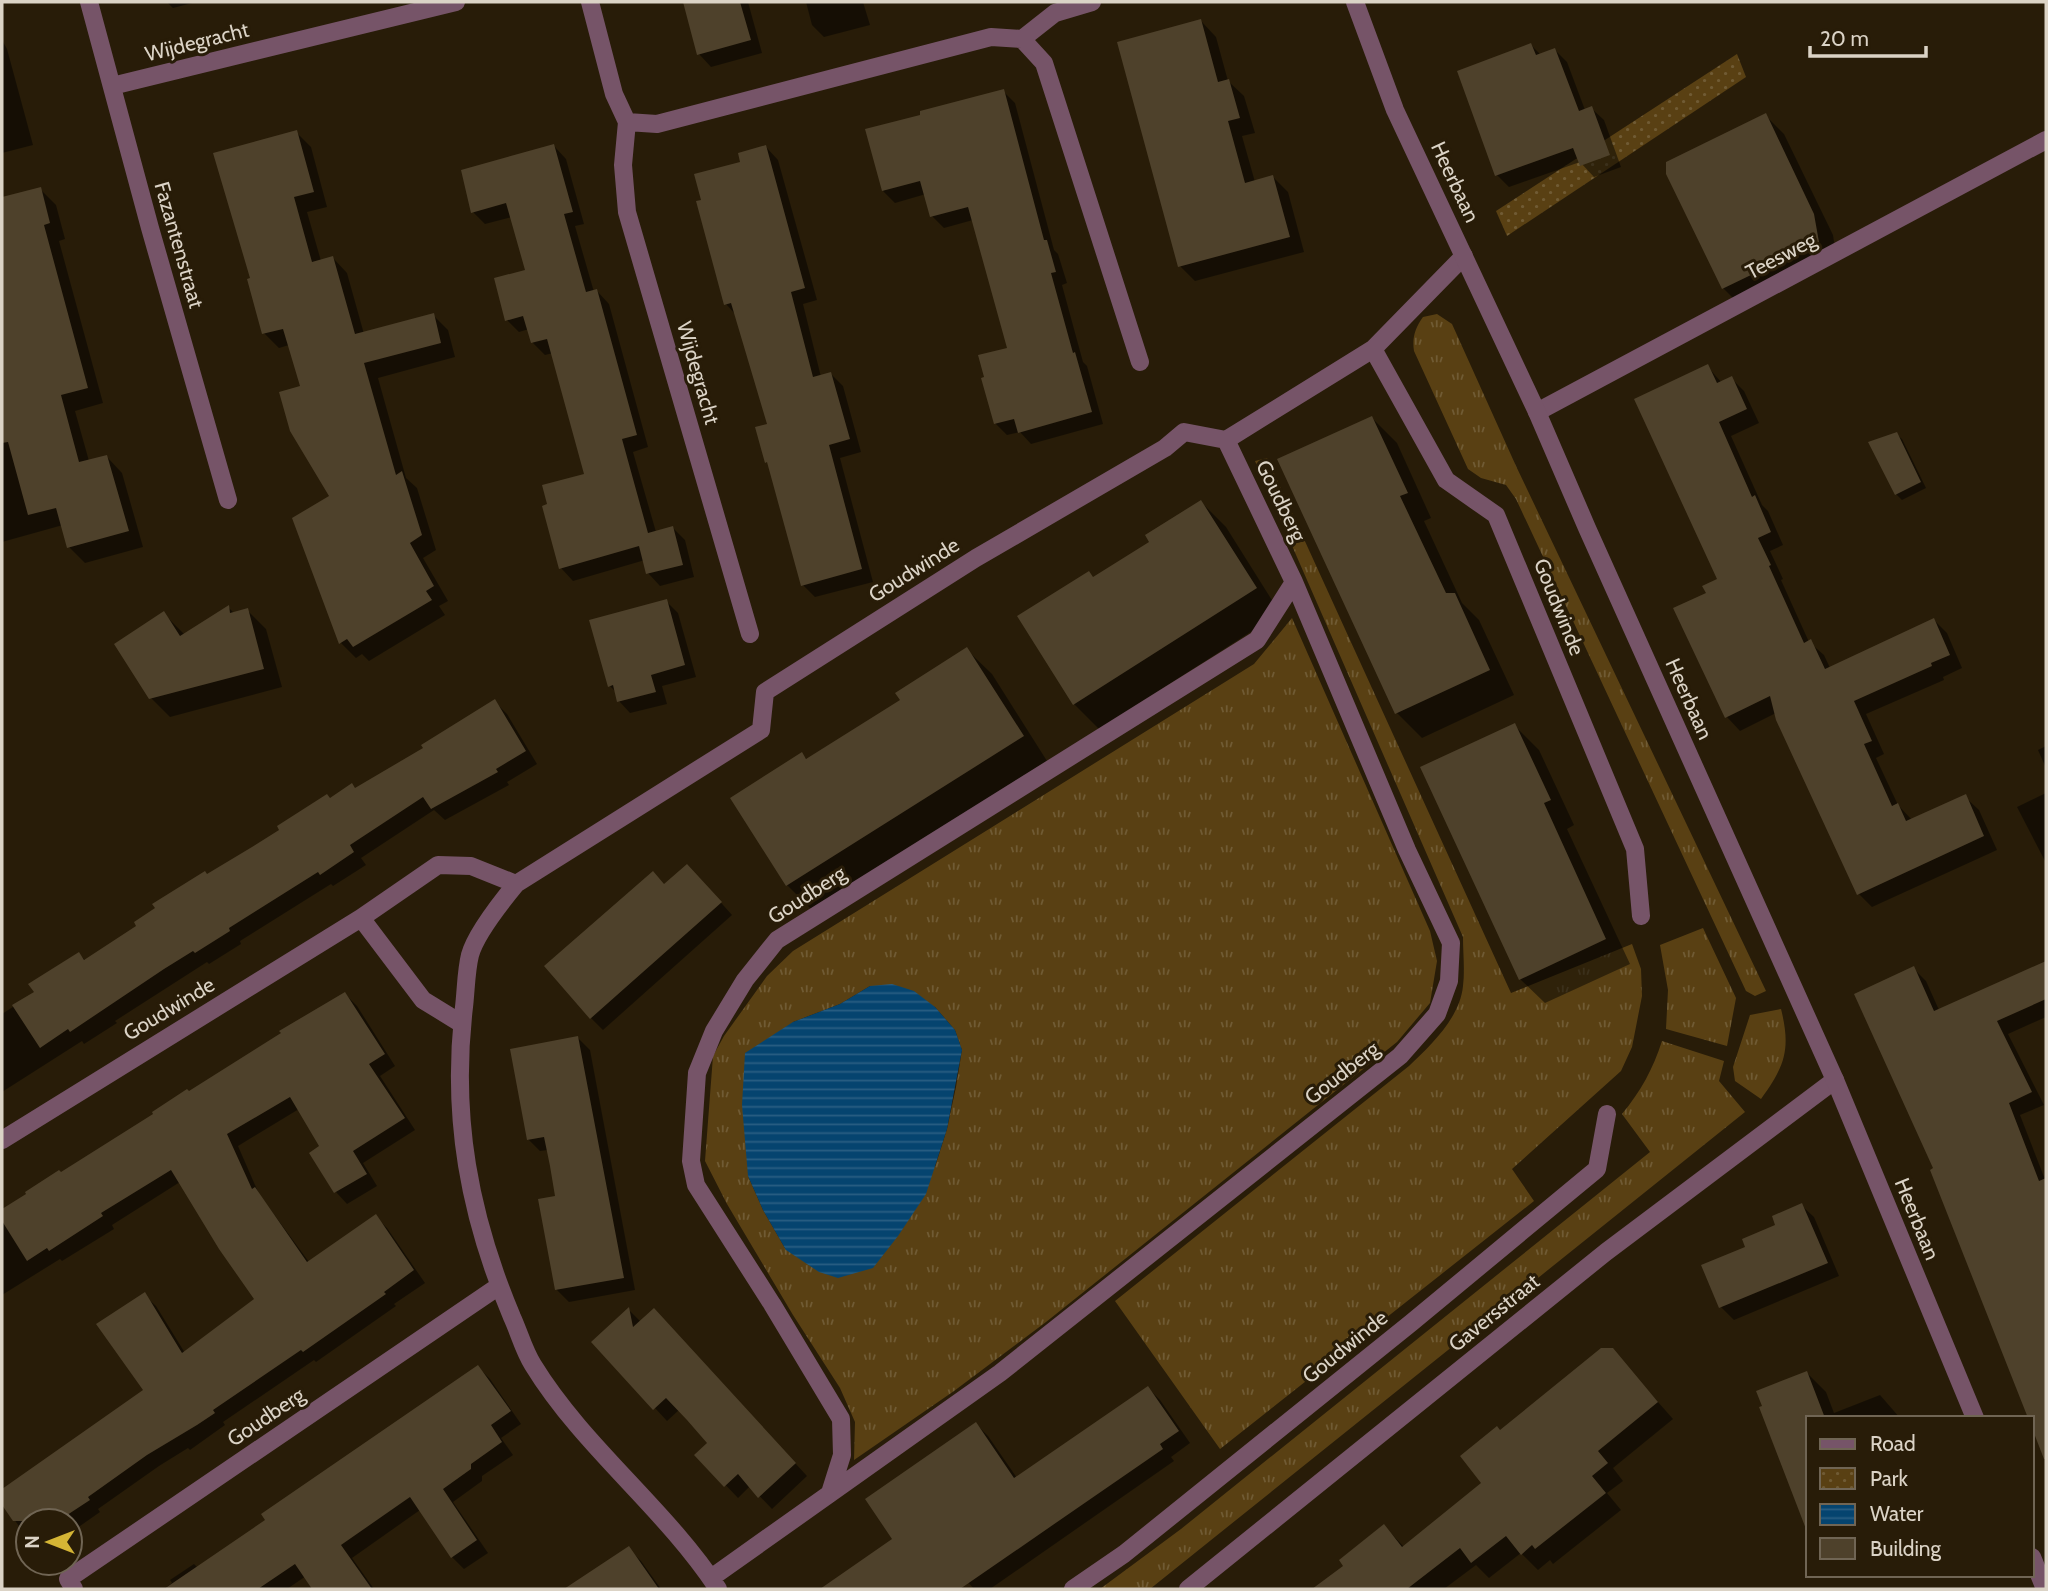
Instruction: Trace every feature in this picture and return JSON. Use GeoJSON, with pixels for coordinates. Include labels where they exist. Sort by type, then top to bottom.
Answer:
{"type":"FeatureCollection","features":[{"type":"Feature","properties":{"kind":"street","name":"Fazantenstraat"},"geometry":{"type":"LineString","coordinates":[[89,2],[150,228],[228,499]]}},
{"type":"Feature","properties":{"kind":"street","name":"Wijdegracht"},"geometry":{"type":"LineString","coordinates":[[112,86],[456,2]]}},
{"type":"Feature","properties":{"kind":"street","name":"Wijdegracht"},"geometry":{"type":"LineString","coordinates":[[590,2],[614,94],[627,122],[623,164],[627,212],[750,634]]}},
{"type":"Feature","properties":{"kind":"street"},"geometry":{"type":"LineString","coordinates":[[627,122],[657,124],[991,37],[1022,39],[1055,13],[1092,2]]}},
{"type":"Feature","properties":{"kind":"street","name":"Heerbaan"},"geometry":{"type":"LineString","coordinates":[[1355,2],[1395,110],[1537,412],[1835,1080],[1974,1416]]}},
{"type":"Feature","properties":{"kind":"street"},"geometry":{"type":"LineString","coordinates":[[1022,39],[1044,63],[1140,362]]}},
{"type":"Feature","properties":{"kind":"street","name":"Teesweg"},"geometry":{"type":"LineString","coordinates":[[1537,412],[2046,140]]}},
{"type":"Feature","properties":{"kind":"street"},"geometry":{"type":"LineString","coordinates":[[1226,440],[1373,349],[1464,256]]}},
{"type":"Feature","properties":{"kind":"street","name":"Goudwinde"},"geometry":{"type":"LineString","coordinates":[[1373,349],[1446,480],[1496,515],[1635,849],[1641,916]]}},
{"type":"Feature","properties":{"kind":"street","name":"Goudwinde"},"geometry":{"type":"LineString","coordinates":[[462,1024],[471,953],[493,913],[516,884],[761,730],[765,692],[976,558],[1165,448],[1184,432],[1226,440]]}},
{"type":"Feature","properties":{"kind":"street","name":"Goudberg"},"geometry":{"type":"LineString","coordinates":[[462,1024],[460,1096],[465,1160],[481,1233],[499,1286],[532,1363],[569,1415],[644,1496],[714,1584],[830,1493],[1000,1373],[1401,1056],[1437,1014],[1449,981],[1451,943],[1407,850],[1294,582],[1226,440]]}},
{"type":"Feature","properties":{"kind":"street","name":"Goudberg"},"geometry":{"type":"LineString","coordinates":[[830,1493],[842,1455],[841,1419],[696,1185],[691,1161],[697,1073],[714,1031],[745,980],[777,940],[1256,640],[1294,582]]}},
{"type":"Feature","properties":{"kind":"street","name":"Goudwinde"},"geometry":{"type":"LineString","coordinates":[[2,1140],[361,918],[438,865],[471,866],[516,884]]}},
{"type":"Feature","properties":{"kind":"street"},"geometry":{"type":"LineString","coordinates":[[361,918],[424,1000],[462,1024]]}},
{"type":"Feature","properties":{"kind":"street","name":"Gaversstraat"},"geometry":{"type":"LineString","coordinates":[[1188,1589],[1606,1252],[1835,1080]]}},
{"type":"Feature","properties":{"kind":"street","name":"Goudwinde"},"geometry":{"type":"LineString","coordinates":[[1073,1589],[1124,1553],[1358,1366],[1597,1169],[1607,1114]]}},
{"type":"Feature","properties":{"kind":"street","name":"Goudberg"},"geometry":{"type":"LineString","coordinates":[[74,1589],[68,1579],[499,1286]]}},
{"type":"Feature","properties":{"kind":"street"},"geometry":{"type":"LineString","coordinates":[[2034,1563],[2045,1589]]}},
{"type":"Feature","properties":{"kind":"green space"},"geometry":{"type":"Polygon","coordinates":[[[1737,54],[1746,77],[1507,236],[1496,211],[1737,54]]]}},
{"type":"Feature","properties":{"kind":"green space"},"geometry":{"type":"Polygon","coordinates":[[[1437,314],[1452,324],[1516,466],[1766,991],[1755,996],[1746,991],[1516,499],[1506,485],[1481,478],[1468,469],[1414,351],[1414,337],[1420,321],[1423,317],[1437,314]]]}},
{"type":"Feature","properties":{"kind":"green space"},"geometry":{"type":"Polygon","coordinates":[[[1267,458],[1511,993],[1632,944],[1641,969],[1642,996],[1632,1047],[1621,1071],[1512,1169],[1534,1201],[1220,1449],[1115,1301],[1409,1066],[1435,1040],[1450,1020],[1461,998],[1464,980],[1463,937],[1255,461],[1267,458]]]}},
{"type":"Feature","properties":{"kind":"green space"},"geometry":{"type":"Polygon","coordinates":[[[1292,618],[1430,931],[1437,961],[1430,1003],[1397,1042],[1046,1322],[954,1391],[854,1460],[855,1422],[840,1388],[793,1315],[727,1204],[705,1161],[713,1056],[767,976],[793,951],[1254,664],[1292,618]],[[870,986],[840,1004],[793,1022],[748,1176],[763,1210],[786,1250],[935,1167],[947,1129],[962,1050],[955,1030],[935,1007],[870,986]]]}},
{"type":"Feature","properties":{"kind":"green space"},"geometry":{"type":"Polygon","coordinates":[[[1703,928],[1736,998],[1727,1046],[1666,1029],[1668,990],[1660,945],[1703,928]]]}},
{"type":"Feature","properties":{"kind":"green space"},"geometry":{"type":"Polygon","coordinates":[[[1781,1009],[1785,1035],[1784,1057],[1776,1077],[1761,1099],[1735,1081],[1733,1067],[1750,1015],[1781,1009]]]}},
{"type":"Feature","properties":{"kind":"green space"},"geometry":{"type":"Polygon","coordinates":[[[1662,1041],[1724,1061],[1719,1081],[1745,1112],[1150,1589],[1100,1589],[1181,1529],[1650,1152],[1622,1114],[1646,1079],[1662,1041]]]}},
{"type":"Feature","properties":{"kind":"water"},"geometry":{"type":"Polygon","coordinates":[[[892,984],[914,991],[935,1007],[955,1030],[962,1050],[947,1129],[926,1194],[873,1268],[838,1278],[819,1272],[786,1250],[763,1210],[748,1176],[742,1105],[745,1053],[793,1022],[840,1004],[870,986],[892,984]]]}},
{"type":"Feature","properties":{"kind":"building"},"geometry":{"type":"Polygon","coordinates":[[[683,2],[740,2],[751,40],[697,55],[683,2]]]}},
{"type":"Feature","properties":{"kind":"building"},"geometry":{"type":"Polygon","coordinates":[[[1201,19],[1218,82],[1229,79],[1240,118],[1228,121],[1245,183],[1273,175],[1290,237],[1178,267],[1117,42],[1201,19]]]}},
{"type":"Feature","properties":{"kind":"building"},"geometry":{"type":"Polygon","coordinates":[[[1531,43],[1536,55],[1555,48],[1579,111],[1592,106],[1610,155],[1580,166],[1573,148],[1495,176],[1457,71],[1531,43]]]}},
{"type":"Feature","properties":{"kind":"building"},"geometry":{"type":"Polygon","coordinates":[[[1004,89],[1044,240],[1047,240],[1056,272],[1051,273],[1092,412],[1018,433],[1014,419],[994,424],[981,378],[984,377],[978,355],[1007,348],[968,207],[930,217],[920,181],[882,191],[865,129],[1004,89]]]}},
{"type":"Feature","properties":{"kind":"building"},"geometry":{"type":"Polygon","coordinates":[[[1766,113],[1814,214],[1819,242],[1722,289],[1666,174],[1666,162],[1766,113]]]}},
{"type":"Feature","properties":{"kind":"building"},"geometry":{"type":"Polygon","coordinates":[[[297,130],[314,192],[294,197],[312,262],[333,256],[355,334],[434,313],[441,343],[364,363],[396,475],[402,471],[422,535],[410,543],[434,586],[426,591],[432,600],[353,647],[347,639],[339,644],[292,518],[329,496],[290,431],[279,392],[300,386],[283,329],[262,334],[247,279],[250,278],[213,153],[297,130]]]}},
{"type":"Feature","properties":{"kind":"building"},"geometry":{"type":"Polygon","coordinates":[[[554,144],[573,212],[564,214],[586,292],[597,289],[637,435],[622,439],[648,533],[673,526],[683,565],[646,574],[639,546],[559,569],[542,506],[547,504],[542,485],[584,474],[547,339],[531,343],[523,316],[505,321],[494,278],[525,270],[506,203],[471,213],[461,170],[554,144]]]}},
{"type":"Feature","properties":{"kind":"building"},"geometry":{"type":"Polygon","coordinates":[[[766,145],[805,288],[791,292],[813,377],[831,372],[850,439],[829,445],[862,569],[801,586],[755,427],[767,424],[731,303],[724,305],[696,201],[701,200],[694,174],[740,162],[738,153],[766,145]]]}},
{"type":"Feature","properties":{"kind":"building"},"geometry":{"type":"Polygon","coordinates":[[[41,187],[50,223],[44,225],[88,388],[61,395],[79,462],[107,455],[129,531],[67,548],[56,508],[28,515],[8,442],[2,443],[2,197],[41,187]]]}},
{"type":"Feature","properties":{"kind":"building"},"geometry":{"type":"Polygon","coordinates":[[[1708,364],[1717,383],[1732,376],[1747,409],[1719,422],[1752,497],[1755,495],[1771,532],[1758,538],[1771,565],[1769,566],[1804,643],[1811,639],[1825,669],[1934,618],[1950,655],[1931,663],[1932,666],[1854,701],[1872,741],[1864,744],[1892,806],[1898,803],[1906,821],[1966,794],[1984,836],[1857,895],[1776,720],[1770,696],[1725,718],[1673,608],[1706,593],[1702,586],[1717,579],[1634,399],[1708,364]]]}},
{"type":"Feature","properties":{"kind":"building"},"geometry":{"type":"Polygon","coordinates":[[[1372,416],[1408,493],[1400,496],[1446,593],[1455,593],[1490,670],[1395,714],[1277,459],[1372,416]]]}},
{"type":"Feature","properties":{"kind":"building"},"geometry":{"type":"Polygon","coordinates":[[[1897,432],[1921,482],[1895,495],[1868,442],[1897,432]]]}},
{"type":"Feature","properties":{"kind":"building"},"geometry":{"type":"Polygon","coordinates":[[[1201,500],[1257,588],[1073,705],[1017,616],[1089,571],[1093,577],[1149,542],[1145,535],[1201,500]]]}},
{"type":"Feature","properties":{"kind":"building"},"geometry":{"type":"Polygon","coordinates":[[[667,599],[685,665],[651,675],[656,692],[617,702],[613,685],[608,687],[589,620],[667,599]]]}},
{"type":"Feature","properties":{"kind":"building"},"geometry":{"type":"Polygon","coordinates":[[[229,605],[230,613],[248,608],[264,669],[149,699],[114,644],[164,611],[180,636],[229,605]]]}},
{"type":"Feature","properties":{"kind":"building"},"geometry":{"type":"Polygon","coordinates":[[[967,647],[1024,736],[786,886],[730,798],[802,752],[806,759],[900,700],[895,693],[967,647]]]}},
{"type":"Feature","properties":{"kind":"building"},"geometry":{"type":"Polygon","coordinates":[[[495,699],[526,751],[496,769],[498,772],[431,809],[423,797],[350,845],[354,852],[320,875],[318,872],[229,928],[230,931],[195,953],[193,951],[70,1032],[68,1029],[40,1048],[12,1005],[34,992],[28,984],[79,952],[84,960],[136,926],[134,922],[155,908],[152,904],[205,871],[207,874],[252,847],[279,830],[277,826],[327,794],[330,798],[352,783],[355,788],[423,748],[421,745],[495,699]]]}},
{"type":"Feature","properties":{"kind":"building"},"geometry":{"type":"Polygon","coordinates":[[[1515,723],[1551,800],[1544,803],[1606,939],[1519,980],[1420,767],[1515,723]]]}},
{"type":"Feature","properties":{"kind":"building"},"geometry":{"type":"Polygon","coordinates":[[[687,864],[722,902],[590,1019],[544,966],[653,871],[664,884],[687,864]]]}},
{"type":"Feature","properties":{"kind":"building"},"geometry":{"type":"Polygon","coordinates":[[[2046,961],[2046,999],[1997,1021],[2032,1092],[2009,1103],[2039,1181],[2046,1178],[2046,1459],[2034,1433],[2034,1416],[2027,1416],[1930,1170],[1933,1168],[1854,994],[1914,966],[1934,1011],[2046,961]]]}},
{"type":"Feature","properties":{"kind":"building"},"geometry":{"type":"Polygon","coordinates":[[[345,992],[385,1054],[369,1064],[405,1118],[353,1151],[367,1174],[334,1193],[309,1153],[319,1146],[290,1097],[227,1134],[252,1189],[255,1187],[307,1262],[376,1214],[414,1270],[384,1292],[386,1294],[213,1410],[215,1413],[147,1455],[88,1497],[90,1500],[79,1507],[14,1507],[13,1521],[2,1505],[2,1489],[143,1390],[96,1324],[145,1292],[182,1353],[254,1299],[219,1249],[171,1170],[101,1213],[103,1216],[49,1251],[47,1248],[27,1261],[2,1221],[2,1209],[59,1170],[61,1172],[153,1114],[152,1112],[187,1089],[189,1091],[281,1033],[279,1031],[345,992]]]}},
{"type":"Feature","properties":{"kind":"building"},"geometry":{"type":"Polygon","coordinates":[[[578,1036],[624,1278],[555,1290],[538,1199],[555,1196],[550,1166],[544,1137],[527,1140],[510,1049],[578,1036]]]}},
{"type":"Feature","properties":{"kind":"building"},"geometry":{"type":"Polygon","coordinates":[[[1802,1203],[1828,1263],[1719,1308],[1701,1265],[1745,1247],[1742,1239],[1775,1225],[1772,1216],[1802,1203]]]}},
{"type":"Feature","properties":{"kind":"building"},"geometry":{"type":"Polygon","coordinates":[[[629,1307],[633,1327],[654,1308],[796,1463],[758,1498],[738,1474],[724,1487],[694,1455],[707,1443],[687,1420],[666,1398],[653,1410],[591,1342],[629,1307]]]}},
{"type":"Feature","properties":{"kind":"building"},"geometry":{"type":"Polygon","coordinates":[[[1601,1348],[1613,1348],[1658,1402],[1598,1451],[1608,1463],[1592,1476],[1606,1493],[1535,1549],[1532,1545],[1521,1555],[1506,1536],[1471,1563],[1460,1548],[1407,1589],[1312,1589],[1343,1566],[1339,1560],[1384,1524],[1402,1547],[1481,1483],[1460,1456],[1497,1426],[1500,1430],[1601,1348]]]}},
{"type":"Feature","properties":{"kind":"building"},"geometry":{"type":"Polygon","coordinates":[[[478,1365],[511,1411],[491,1425],[502,1442],[471,1464],[471,1469],[443,1489],[477,1540],[451,1558],[410,1497],[341,1545],[372,1589],[312,1589],[295,1564],[258,1589],[164,1589],[265,1520],[261,1514],[478,1365]]]}},
{"type":"Feature","properties":{"kind":"building"},"geometry":{"type":"Polygon","coordinates":[[[1807,1371],[1824,1416],[1806,1416],[1806,1529],[1759,1407],[1762,1406],[1756,1391],[1807,1371]]]}},
{"type":"Feature","properties":{"kind":"building"},"geometry":{"type":"Polygon","coordinates":[[[1148,1386],[1179,1431],[1160,1444],[1163,1449],[960,1589],[820,1589],[892,1539],[865,1499],[976,1422],[1014,1478],[1148,1386]]]}},
{"type":"Feature","properties":{"kind":"building"},"geometry":{"type":"Polygon","coordinates":[[[629,1546],[659,1589],[564,1589],[629,1546]]]}}]}
